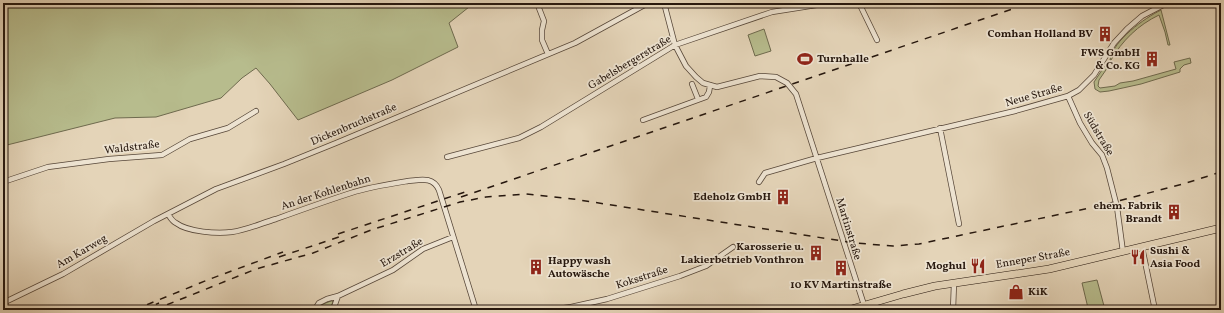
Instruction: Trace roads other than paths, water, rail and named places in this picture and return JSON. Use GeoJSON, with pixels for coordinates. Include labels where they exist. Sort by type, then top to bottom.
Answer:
{"type":"FeatureCollection","features":[{"type":"Feature","properties":{"kind":"main road","name":"Enneper Straße"},"geometry":{"type":"LineString","coordinates":[[848,310],[909,292],[954,283],[1045,270],[1221,228]]}},
{"type":"Feature","properties":{"kind":"street"},"geometry":{"type":"LineString","coordinates":[[537,3],[544,21],[542,40],[548,54]]}},
{"type":"Feature","properties":{"kind":"street","name":"Dickenbruchstraße"},"geometry":{"type":"LineString","coordinates":[[168,214],[216,189],[314,152],[548,54],[587,36],[648,3]]}},
{"type":"Feature","properties":{"kind":"street"},"geometry":{"type":"LineString","coordinates":[[643,120],[706,97],[709,92],[710,86],[703,83],[686,66],[675,45],[664,3]]}},
{"type":"Feature","properties":{"kind":"street","name":"Gabelsbergerstraße"},"geometry":{"type":"LineString","coordinates":[[448,157],[519,138],[541,127],[675,45],[772,12],[829,3]]}},
{"type":"Feature","properties":{"kind":"street"},"geometry":{"type":"LineString","coordinates":[[859,3],[877,40]]}},
{"type":"Feature","properties":{"kind":"street","name":"Neue Straße"},"geometry":{"type":"LineString","coordinates":[[817,158],[1015,111],[1068,96],[1079,90],[1094,75],[1114,43],[1127,29],[1142,16],[1167,3]]}},
{"type":"Feature","properties":{"kind":"street","name":"Martinstraße"},"geometry":{"type":"LineString","coordinates":[[710,86],[717,87],[760,76],[776,77],[787,83],[796,94],[864,305]]}},
{"type":"Feature","properties":{"kind":"street"},"geometry":{"type":"LineString","coordinates":[[692,84],[698,99]]}},
{"type":"Feature","properties":{"kind":"street","name":"Südstraße"},"geometry":{"type":"LineString","coordinates":[[1068,96],[1080,123],[1092,143],[1102,155],[1107,168],[1117,207],[1123,252]]}},
{"type":"Feature","properties":{"kind":"street","name":"Waldstraße"},"geometry":{"type":"LineString","coordinates":[[3,182],[48,167],[109,159],[162,155],[190,139],[228,128],[256,111]]}},
{"type":"Feature","properties":{"kind":"street"},"geometry":{"type":"LineString","coordinates":[[940,128],[960,224]]}},
{"type":"Feature","properties":{"kind":"street"},"geometry":{"type":"LineString","coordinates":[[758,182],[765,173],[817,158]]}},
{"type":"Feature","properties":{"kind":"street","name":"An der Kohlenbahn"},"geometry":{"type":"LineString","coordinates":[[168,214],[176,224],[195,230],[232,232],[250,228],[353,192],[383,185],[426,180],[433,181],[437,184],[476,310]]}},
{"type":"Feature","properties":{"kind":"street","name":"Am Karweg"},"geometry":{"type":"LineString","coordinates":[[3,303],[63,274],[168,214]]}},
{"type":"Feature","properties":{"kind":"street","name":"Erzstraße"},"geometry":{"type":"LineString","coordinates":[[318,310],[317,306],[319,303],[338,296],[393,270],[423,249],[454,238]]}},
{"type":"Feature","properties":{"kind":"street","name":"Koksstraße"},"geometry":{"type":"LineString","coordinates":[[550,310],[607,299],[680,276],[706,266],[733,247]]}},
{"type":"Feature","properties":{"kind":"street"},"geometry":{"type":"LineString","coordinates":[[1142,247],[1155,310]]}},
{"type":"Feature","properties":{"kind":"street"},"geometry":{"type":"LineString","coordinates":[[953,310],[954,283]]}},
{"type":"Feature","properties":{"kind":"street"},"geometry":{"type":"LineString","coordinates":[[333,310],[338,296]]}},
{"type":"Feature","properties":{"kind":"street"},"geometry":{"type":"LineString","coordinates":[[1187,310],[1194,309]]}},
{"type":"Feature","properties":{"kind":"railway"},"geometry":{"type":"LineString","coordinates":[[461,197],[1030,3]]}},
{"type":"Feature","properties":{"kind":"railway"},"geometry":{"type":"LineString","coordinates":[[154,310],[256,269],[313,253],[371,230],[460,202],[486,197],[526,194],[573,199],[855,243],[893,246],[919,244],[1099,206],[1183,184],[1221,172]]}},
{"type":"Feature","properties":{"kind":"railway"},"geometry":{"type":"LineString","coordinates":[[338,234],[465,192]]}},
{"type":"Feature","properties":{"kind":"railway"},"geometry":{"type":"LineString","coordinates":[[279,257],[345,235]]}},
{"type":"Feature","properties":{"kind":"railway"},"geometry":{"type":"LineString","coordinates":[[134,310],[210,279],[283,252]]}},
{"type":"Feature","properties":{"kind":"railway"},"geometry":{"type":"LineString","coordinates":[[143,310],[159,303]]}},
{"type":"Feature","properties":{"kind":"place","name":"Comhan Holland BV"},"geometry":{"type":"Point","coordinates":[1105,34]}},
{"type":"Feature","properties":{"kind":"place","name":"Turnhalle"},"geometry":{"type":"Point","coordinates":[805,59]}},
{"type":"Feature","properties":{"kind":"place","name":"FWS GmbH & Co. KG"},"geometry":{"type":"Point","coordinates":[1152,59]}},
{"type":"Feature","properties":{"kind":"place","name":"Edeholz GmbH"},"geometry":{"type":"Point","coordinates":[783,197]}},
{"type":"Feature","properties":{"kind":"place","name":"ehem. Fabrik Brandt"},"geometry":{"type":"Point","coordinates":[1174,212]}},
{"type":"Feature","properties":{"kind":"place","name":"Karosserie u. Lakierbetrieb Vonthron"},"geometry":{"type":"Point","coordinates":[816,253]}},
{"type":"Feature","properties":{"kind":"place","name":"Sushi & Asia Food"},"geometry":{"type":"Point","coordinates":[1138,257]}},
{"type":"Feature","properties":{"kind":"place","name":"Moghul"},"geometry":{"type":"Point","coordinates":[978,266]}},
{"type":"Feature","properties":{"kind":"place","name":"Happy wash Autowäsche"},"geometry":{"type":"Point","coordinates":[536,267]}},
{"type":"Feature","properties":{"kind":"place","name":"10 KV Martinstraße"},"geometry":{"type":"Point","coordinates":[841,268]}},
{"type":"Feature","properties":{"kind":"place","name":"KiK"},"geometry":{"type":"Point","coordinates":[1016,292]}}]}
